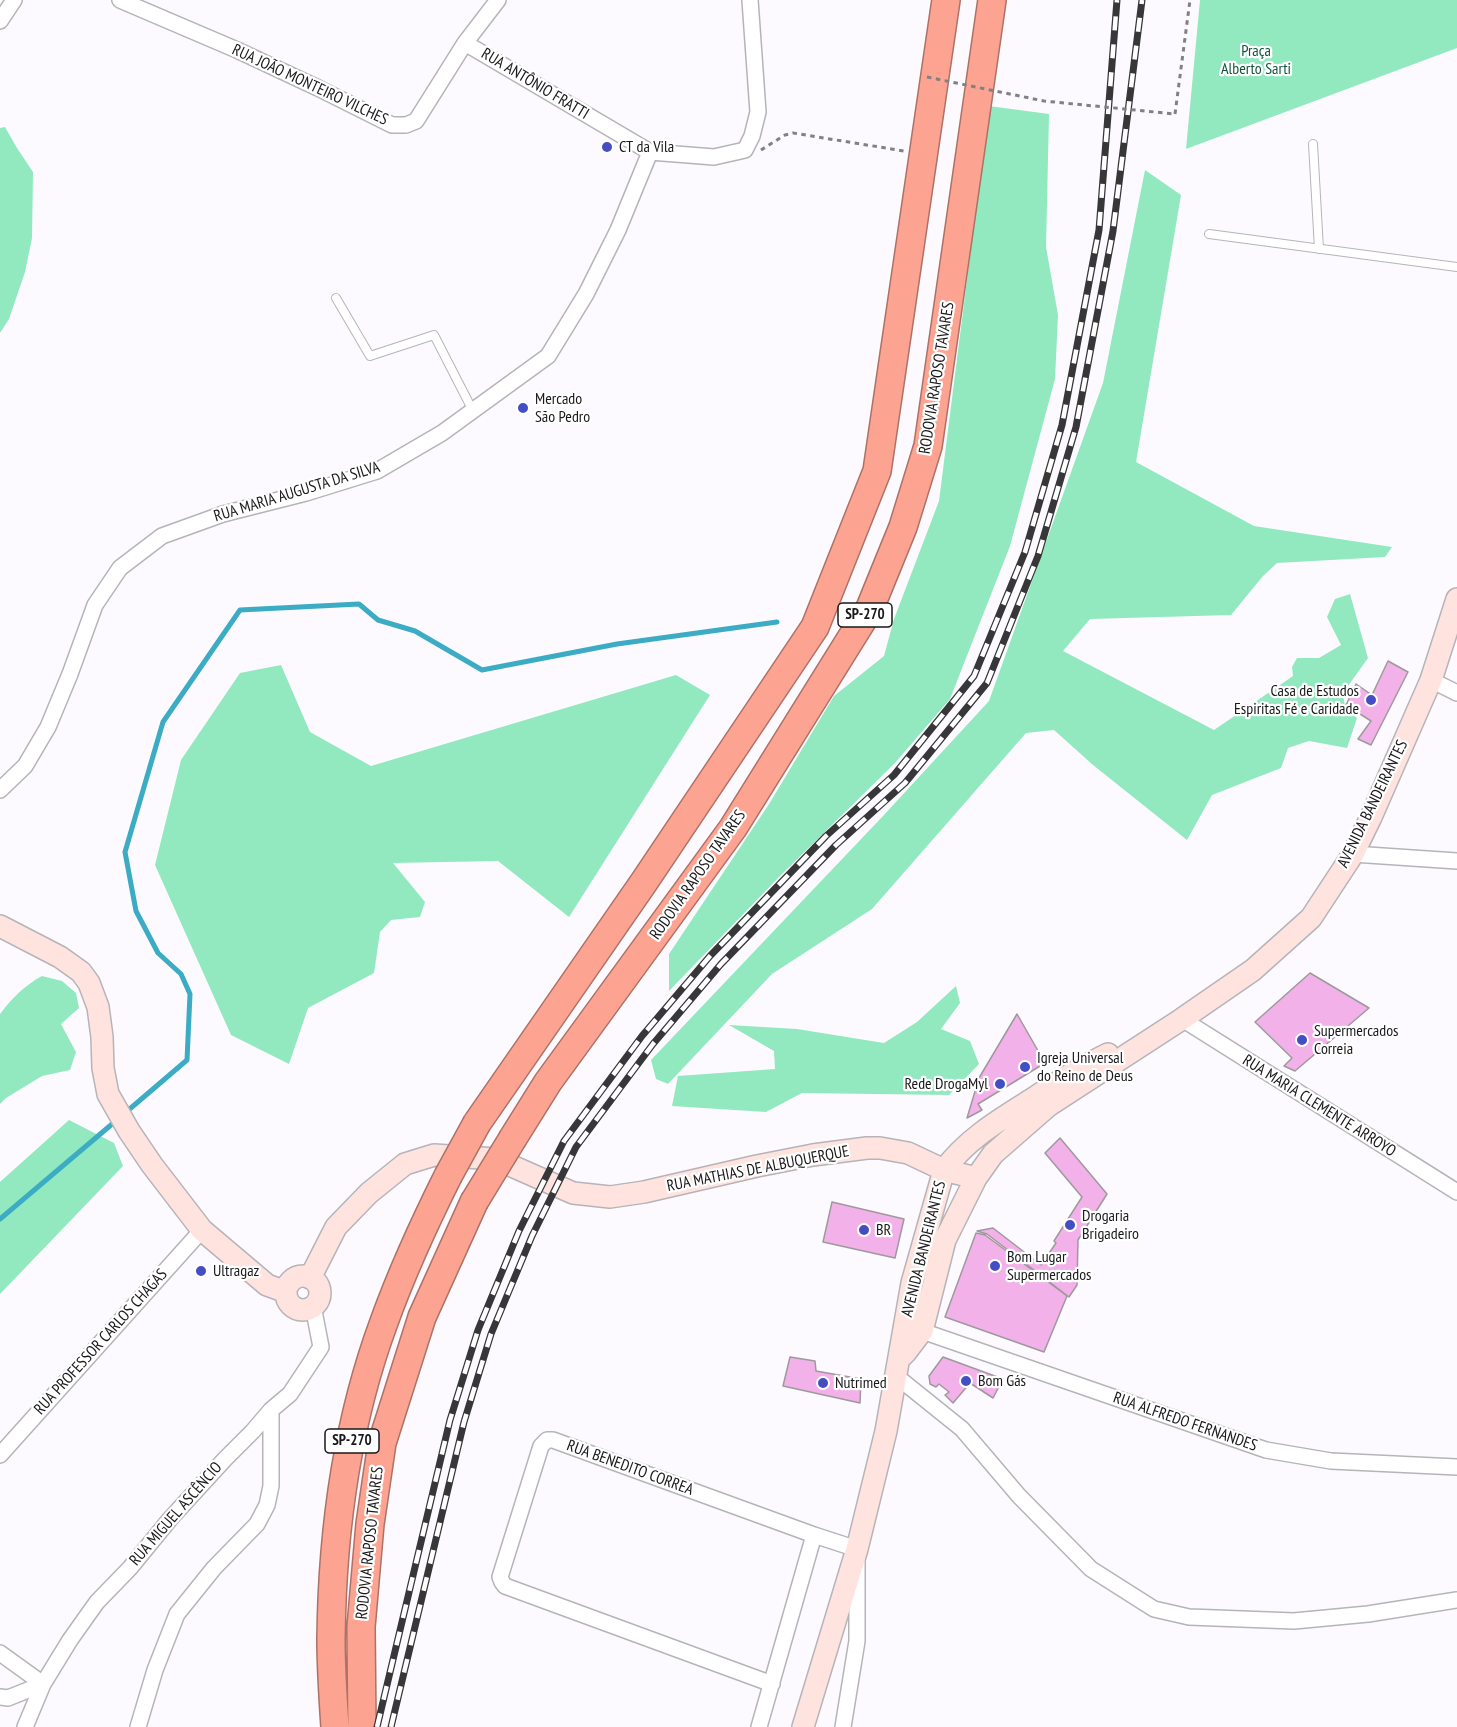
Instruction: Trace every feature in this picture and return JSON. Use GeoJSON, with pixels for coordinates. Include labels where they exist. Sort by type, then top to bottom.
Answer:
{"type":"FeatureCollection","features":[{"type":"Feature","properties":{"kind":"highway","name":"RODOVIA RAPOSO TAVARES"},"geometry":{"type":"LineString","coordinates":[[348,1723],[331,1642],[334,1561],[344,1481],[360,1401],[383,1324],[412,1248],[477,1123],[644,882],[815,627],[877,471],[946,0]]}},
{"type":"Feature","properties":{"kind":"highway","name":"RODOVIA RAPOSO TAVARES"},"geometry":{"type":"LineString","coordinates":[[348,1723],[361,1627],[370,1524],[382,1443],[422,1317],[474,1202],[548,1082],[733,828],[870,608],[903,527],[928,446],[992,0]]}},
{"type":"Feature","properties":{"kind":"main road","name":"AVENIDA BANDEIRANTES"},"geometry":{"type":"LineString","coordinates":[[898,1367],[922,1331],[945,1240],[976,1178],[993,1154],[1048,1106],[1253,970],[1311,918],[1353,854],[1431,680],[1457,599]]}},
{"type":"Feature","properties":{"kind":"main road"},"geometry":{"type":"LineString","coordinates":[[0,926],[60,957],[81,972],[89,983],[98,1007],[105,1082],[112,1104],[129,1131],[202,1230],[267,1285],[286,1292]]}},
{"type":"Feature","properties":{"kind":"main road","name":"AVENIDA BANDEIRANTES"},"geometry":{"type":"LineString","coordinates":[[803,1727],[857,1549],[886,1431],[912,1283],[944,1170],[955,1155],[989,1126],[1085,1065],[1182,1019]]}},
{"type":"Feature","properties":{"kind":"main road","name":"RUA MATHIAS DE ALBUQUERQUE"},"geometry":{"type":"LineString","coordinates":[[310,1278],[336,1227],[369,1193],[405,1164],[434,1155],[496,1159],[573,1193],[610,1197],[644,1192],[801,1157],[867,1148],[908,1153],[944,1170],[976,1178]]}},
{"type":"Feature","properties":{"kind":"main road"},"geometry":{"type":"LineString","coordinates":[[295,1278],[310,1278],[316,1283],[320,1293],[319,1298],[313,1306],[304,1310],[294,1307],[286,1292],[288,1287],[295,1278]]}},
{"type":"Feature","properties":{"kind":"street"},"geometry":{"type":"LineString","coordinates":[[0,21],[14,0]]}},
{"type":"Feature","properties":{"kind":"street","name":"RUA JOÃO MONTEIRO VILCHES"},"geometry":{"type":"LineString","coordinates":[[120,0],[237,50],[392,125],[406,125],[416,121],[465,43]]}},
{"type":"Feature","properties":{"kind":"street","name":"RUA ANTÔNIO FRATTI"},"geometry":{"type":"LineString","coordinates":[[498,0],[465,43],[650,152]]}},
{"type":"Feature","properties":{"kind":"street"},"geometry":{"type":"LineString","coordinates":[[650,152],[714,158],[745,150],[752,136],[758,112],[750,0]]}},
{"type":"Feature","properties":{"kind":"street","name":"RUA MARIA AUGUSTA DA SILVA"},"geometry":{"type":"LineString","coordinates":[[0,790],[25,766],[48,727],[70,674],[94,605],[120,568],[162,536],[223,514],[306,493],[376,471],[442,433],[548,356],[586,294],[618,230],[650,152]]}},
{"type":"Feature","properties":{"kind":"street"},"geometry":{"type":"LineString","coordinates":[[1431,680],[1457,693]]}},
{"type":"Feature","properties":{"kind":"street"},"geometry":{"type":"LineString","coordinates":[[1353,854],[1457,861]]}},
{"type":"Feature","properties":{"kind":"street","name":"RUA MARIA CLEMENTE ARROYO"},"geometry":{"type":"LineString","coordinates":[[1182,1019],[1457,1192]]}},
{"type":"Feature","properties":{"kind":"street","name":"RUA PROFESSOR CARLOS CHAGAS"},"geometry":{"type":"LineString","coordinates":[[0,1455],[202,1230]]}},
{"type":"Feature","properties":{"kind":"street","name":"RUA MIGUEL ASCÊNCIO"},"geometry":{"type":"LineString","coordinates":[[25,1727],[43,1684],[97,1602],[130,1568],[225,1458],[271,1410],[290,1394],[321,1347],[313,1306]]}},
{"type":"Feature","properties":{"kind":"street","name":"RUA ALFREDO FERNANDES"},"geometry":{"type":"LineString","coordinates":[[922,1331],[1266,1450],[1331,1461],[1457,1467]]}},
{"type":"Feature","properties":{"kind":"street"},"geometry":{"type":"LineString","coordinates":[[898,1367],[962,1429],[1019,1496],[1091,1569],[1154,1609],[1189,1617],[1294,1621],[1368,1614],[1457,1600]]}},
{"type":"Feature","properties":{"kind":"street"},"geometry":{"type":"LineString","coordinates":[[143,1725],[142,1711],[177,1614],[214,1568],[256,1524],[267,1505],[271,1486],[271,1410]]}},
{"type":"Feature","properties":{"kind":"street","name":"RUA BENEDITO CORREA"},"geometry":{"type":"LineString","coordinates":[[772,1684],[505,1586],[500,1577],[541,1446],[547,1440],[553,1440],[857,1549]]}},
{"type":"Feature","properties":{"kind":"street"},"geometry":{"type":"LineString","coordinates":[[759,1727],[814,1535]]}},
{"type":"Feature","properties":{"kind":"street","name":"AVENIDA BANDEIRANTES"},"geometry":{"type":"LineString","coordinates":[[843,1727],[857,1641],[857,1549]]}},
{"type":"Feature","properties":{"kind":"street"},"geometry":{"type":"LineString","coordinates":[[0,1653],[43,1684]]}},
{"type":"Feature","properties":{"kind":"street"},"geometry":{"type":"LineString","coordinates":[[0,1697],[8,1698],[43,1684]]}},
{"type":"Feature","properties":{"kind":"lane"},"geometry":{"type":"LineString","coordinates":[[1314,144],[1319,249]]}},
{"type":"Feature","properties":{"kind":"lane"},"geometry":{"type":"LineString","coordinates":[[1209,234],[1457,267]]}},
{"type":"Feature","properties":{"kind":"lane"},"geometry":{"type":"LineString","coordinates":[[336,298],[370,356],[434,335],[473,411]]}},
{"type":"Feature","properties":{"kind":"path"},"geometry":{"type":"LineString","coordinates":[[925,78],[1044,101],[1175,114],[1190,0]]}},
{"type":"Feature","properties":{"kind":"path"},"geometry":{"type":"LineString","coordinates":[[745,150],[757,152],[785,135],[793,133],[908,150]]}},
{"type":"Feature","properties":{"kind":"green space","name":"Praça Alberto Sarti"},"geometry":{"type":"Polygon","coordinates":[[[1200,0],[1457,0],[1457,48],[1186,149],[1200,0]]]}},
{"type":"Feature","properties":{"kind":"green space"},"geometry":{"type":"Polygon","coordinates":[[[989,106],[1049,114],[1046,247],[1058,315],[1055,379],[1010,546],[950,699],[895,763],[781,875],[669,991],[669,954],[769,804],[834,696],[884,656],[894,619],[939,501],[989,106]]]}},
{"type":"Feature","properties":{"kind":"green space"},"geometry":{"type":"Polygon","coordinates":[[[5,127],[33,172],[32,238],[25,272],[9,319],[0,333],[0,128],[5,127]]]}},
{"type":"Feature","properties":{"kind":"green space"},"geometry":{"type":"Polygon","coordinates":[[[1145,170],[1181,195],[1136,462],[1254,526],[1392,547],[1385,557],[1277,563],[1263,576],[1231,615],[1090,619],[1063,651],[1214,730],[1293,676],[1292,667],[1297,658],[1319,658],[1341,645],[1327,617],[1335,599],[1350,594],[1368,658],[1343,693],[1345,707],[1357,718],[1347,748],[1309,741],[1288,748],[1281,768],[1212,795],[1187,840],[1093,765],[1054,730],[1026,733],[872,909],[772,974],[668,1084],[656,1079],[651,1060],[989,701],[1103,383],[1145,170]]]}},
{"type":"Feature","properties":{"kind":"green space"},"geometry":{"type":"Polygon","coordinates":[[[281,665],[310,732],[371,766],[676,675],[710,695],[569,917],[498,861],[393,863],[425,902],[420,917],[391,920],[380,932],[374,973],[308,1008],[289,1064],[231,1035],[155,865],[181,760],[240,673],[281,665]]]}},
{"type":"Feature","properties":{"kind":"green space"},"geometry":{"type":"Polygon","coordinates":[[[42,976],[62,981],[76,993],[79,1008],[61,1024],[76,1052],[70,1070],[42,1076],[0,1104],[0,1014],[19,993],[42,976]]]}},
{"type":"Feature","properties":{"kind":"green space"},"geometry":{"type":"Polygon","coordinates":[[[956,986],[960,1003],[941,1029],[970,1041],[979,1064],[949,1095],[802,1093],[766,1112],[672,1106],[678,1076],[775,1069],[774,1051],[729,1025],[797,1029],[884,1043],[917,1022],[956,986]]]}},
{"type":"Feature","properties":{"kind":"green space"},"geometry":{"type":"Polygon","coordinates":[[[69,1120],[114,1143],[123,1166],[0,1294],[0,1182],[69,1120]]]}},
{"type":"Feature","properties":{"kind":"building","name":"Casa de Estudos Espiritas Fé e Caridade"},"geometry":{"type":"Polygon","coordinates":[[[1388,661],[1408,672],[1371,745],[1358,739],[1371,721],[1346,705],[1356,684],[1372,695],[1388,661]]]}},
{"type":"Feature","properties":{"kind":"building","name":"Supermercados Correia"},"geometry":{"type":"Polygon","coordinates":[[[1310,973],[1369,1008],[1295,1071],[1284,1066],[1292,1058],[1255,1022],[1310,973]]]}},
{"type":"Feature","properties":{"kind":"building"},"geometry":{"type":"Polygon","coordinates":[[[1017,1014],[1045,1063],[978,1104],[982,1110],[967,1118],[979,1078],[1017,1014]]]}},
{"type":"Feature","properties":{"kind":"building"},"geometry":{"type":"Polygon","coordinates":[[[1060,1138],[1107,1194],[1078,1240],[1077,1285],[1069,1297],[987,1234],[977,1231],[993,1228],[1041,1265],[1082,1197],[1045,1153],[1060,1138]]]}},
{"type":"Feature","properties":{"kind":"building","name":"BR"},"geometry":{"type":"Polygon","coordinates":[[[832,1202],[904,1219],[895,1258],[823,1242],[832,1202]]]}},
{"type":"Feature","properties":{"kind":"building","name":"Bom Lugar Supermercados"},"geometry":{"type":"Polygon","coordinates":[[[976,1233],[985,1235],[1067,1296],[1044,1352],[945,1317],[976,1233]]]}},
{"type":"Feature","properties":{"kind":"building","name":"Nutrimed"},"geometry":{"type":"Polygon","coordinates":[[[790,1357],[815,1361],[816,1371],[861,1379],[860,1403],[783,1386],[790,1357]]]}},
{"type":"Feature","properties":{"kind":"building","name":"Bom Gás"},"geometry":{"type":"Polygon","coordinates":[[[943,1357],[1003,1379],[993,1398],[970,1383],[953,1403],[945,1395],[949,1392],[939,1384],[936,1387],[930,1384],[929,1376],[943,1357]]]}},
{"type":"Feature","properties":{"kind":"waterway"},"geometry":{"type":"LineString","coordinates":[[125,1113],[187,1060],[190,994],[181,974],[158,953],[136,911],[125,852],[163,722],[240,610],[359,604],[378,620],[415,631],[482,670],[617,644],[777,622]]}},
{"type":"Feature","properties":{"kind":"waterway"},"geometry":{"type":"LineString","coordinates":[[0,1219],[118,1119]]}},
{"type":"Feature","properties":{"kind":"railway"},"geometry":{"type":"LineString","coordinates":[[377,1727],[450,1420],[478,1330],[519,1231],[564,1141],[642,1036],[710,956],[826,836],[894,775],[974,676],[1025,552],[1062,425],[1099,230],[1117,0]]}},
{"type":"Feature","properties":{"kind":"railway"},"geometry":{"type":"LineString","coordinates":[[391,1727],[464,1422],[491,1334],[532,1236],[576,1147],[653,1044],[721,964],[836,845],[905,783],[987,683],[1038,556],[1076,427],[1113,231],[1142,0]]}},
{"type":"Feature","properties":{"kind":"place","name":"CT da Vila"},"geometry":{"type":"Point","coordinates":[607,147]}},
{"type":"Feature","properties":{"kind":"place","name":"Mercado São Pedro"},"geometry":{"type":"Point","coordinates":[523,408]}},
{"type":"Feature","properties":{"kind":"place","name":"Casa de Estudos Espiritas Fé e Caridade"},"geometry":{"type":"Point","coordinates":[1371,700]}},
{"type":"Feature","properties":{"kind":"place","name":"Supermercados Correia"},"geometry":{"type":"Point","coordinates":[1302,1040]}},
{"type":"Feature","properties":{"kind":"place","name":"Igreja Universal do Reino de Deus"},"geometry":{"type":"Point","coordinates":[1025,1067]}},
{"type":"Feature","properties":{"kind":"place","name":"Rede DrogaMyl"},"geometry":{"type":"Point","coordinates":[1000,1084]}},
{"type":"Feature","properties":{"kind":"place","name":"Drogaria Brigadeiro"},"geometry":{"type":"Point","coordinates":[1070,1225]}},
{"type":"Feature","properties":{"kind":"place","name":"BR"},"geometry":{"type":"Point","coordinates":[864,1230]}},
{"type":"Feature","properties":{"kind":"place","name":"Bom Lugar Supermercados"},"geometry":{"type":"Point","coordinates":[995,1266]}},
{"type":"Feature","properties":{"kind":"place","name":"Ultragaz"},"geometry":{"type":"Point","coordinates":[201,1271]}},
{"type":"Feature","properties":{"kind":"place","name":"Bom Gás"},"geometry":{"type":"Point","coordinates":[966,1381]}},
{"type":"Feature","properties":{"kind":"place","name":"Nutrimed"},"geometry":{"type":"Point","coordinates":[823,1383]}}]}
